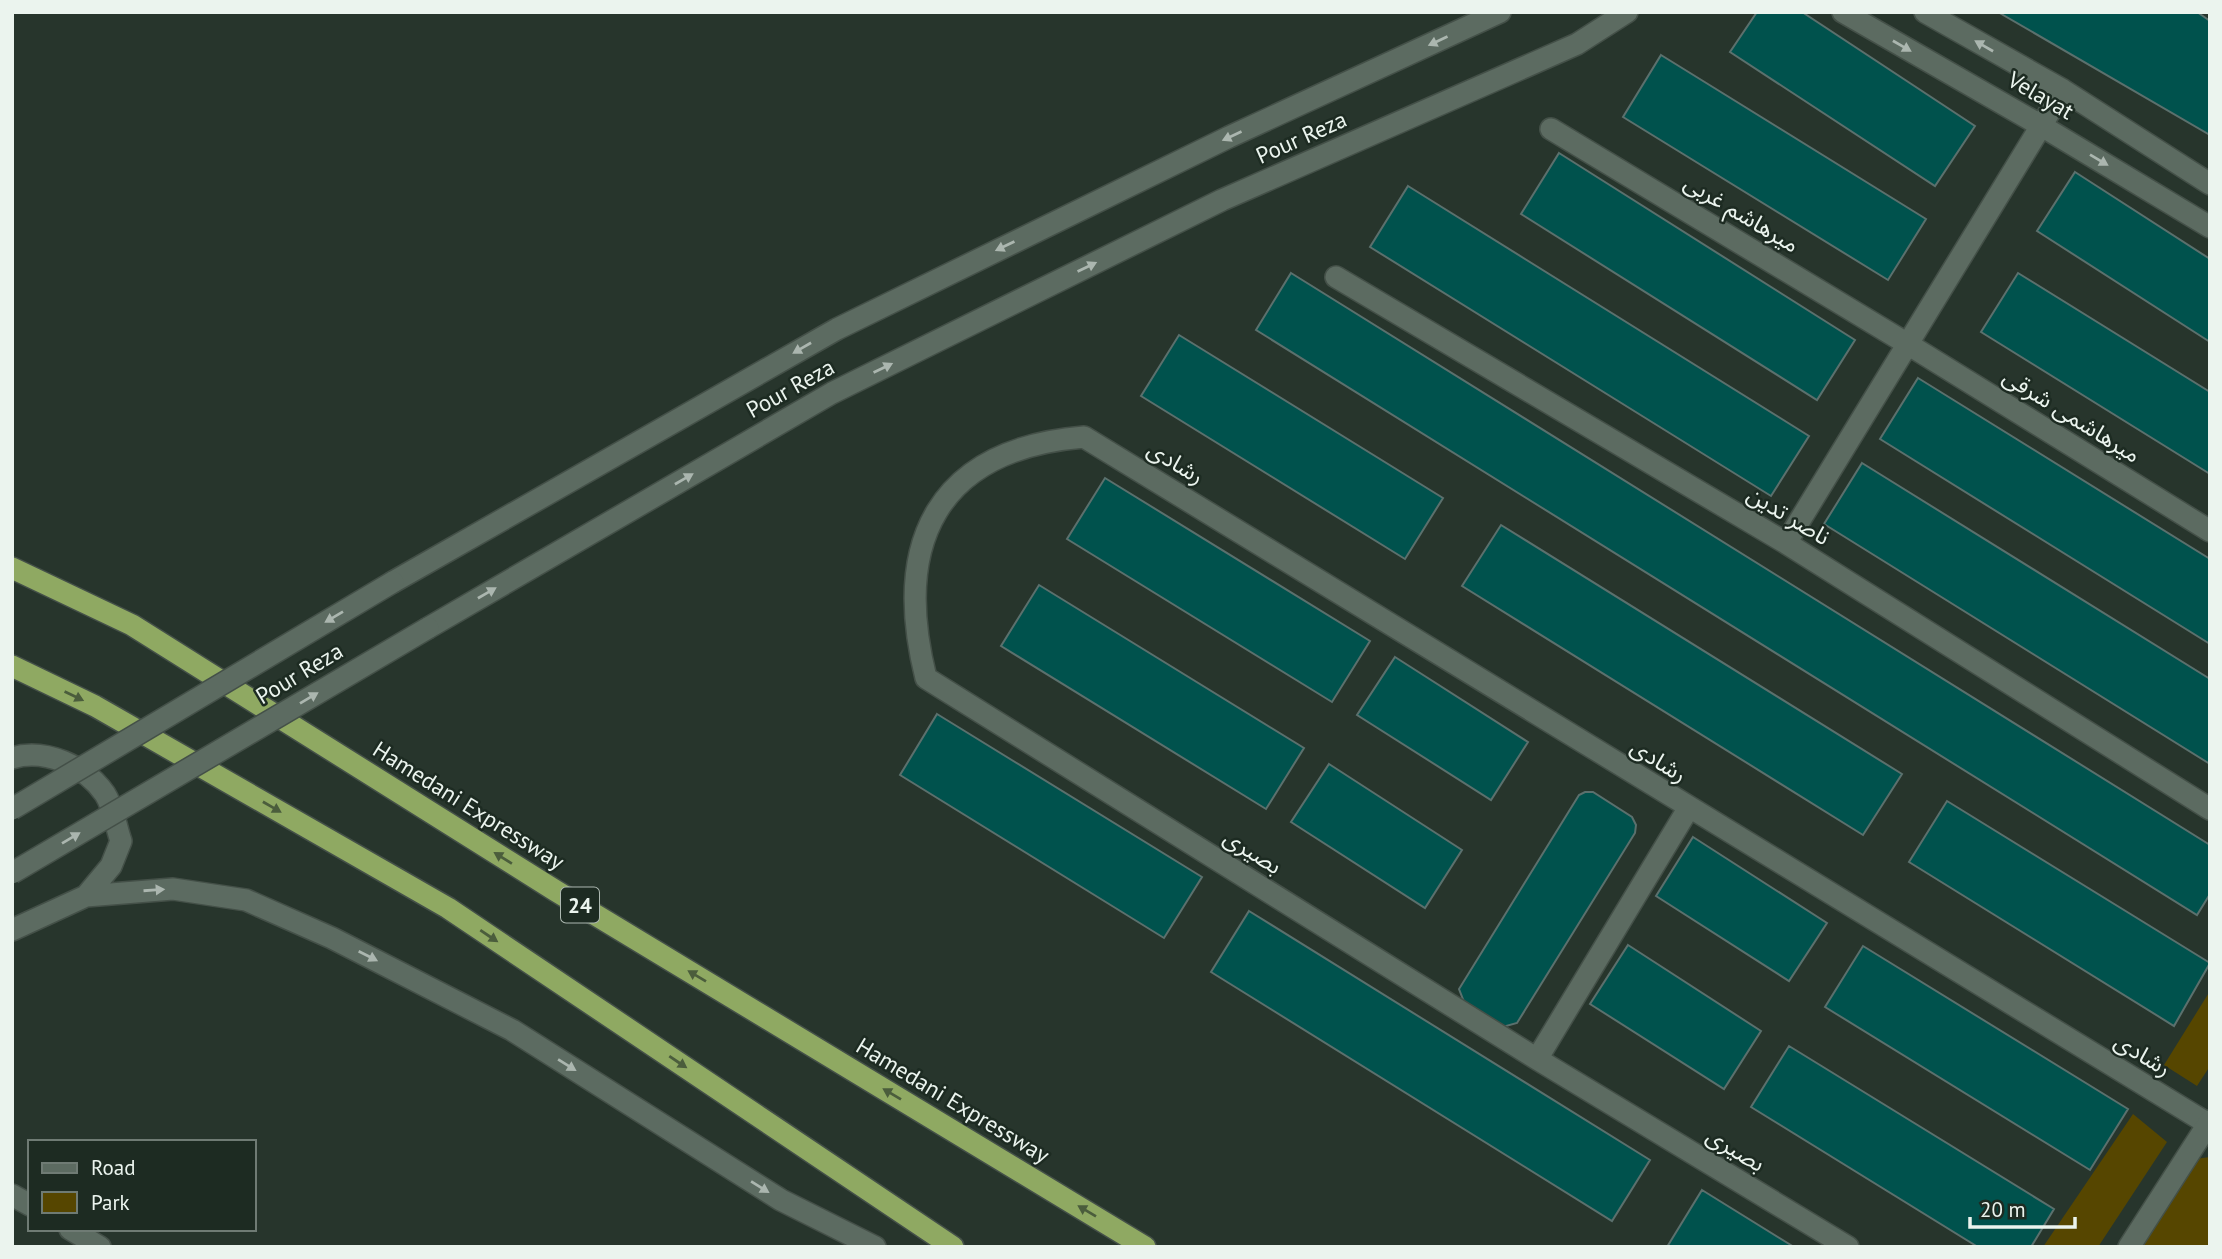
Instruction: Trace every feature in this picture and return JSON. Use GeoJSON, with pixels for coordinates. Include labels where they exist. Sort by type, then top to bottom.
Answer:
{"type":"FeatureCollection","features":[{"type":"Feature","properties":{"kind":"highway","name":"Hamedani Expressway"},"geometry":{"type":"LineString","coordinates":[[12,568],[132,625],[556,891],[1145,1247]]}},
{"type":"Feature","properties":{"kind":"highway"},"geometry":{"type":"LineString","coordinates":[[12,666],[95,706],[448,908],[953,1247]]}},
{"type":"Feature","properties":{"kind":"street","name":"Pour Reza"},"geometry":{"type":"LineString","coordinates":[[12,809],[393,582],[836,329],[1229,138],[1500,12]]}},
{"type":"Feature","properties":{"kind":"street","name":"Pour Reza"},"geometry":{"type":"LineString","coordinates":[[12,873],[832,393],[1222,200],[1577,44],[1627,12]]}},
{"type":"Feature","properties":{"kind":"street","name":"Velayat"},"geometry":{"type":"LineString","coordinates":[[1843,12],[2210,227]]}},
{"type":"Feature","properties":{"kind":"street","name":"Velayat"},"geometry":{"type":"LineString","coordinates":[[1925,12],[2063,90],[2210,184]]}},
{"type":"Feature","properties":{"kind":"street"},"geometry":{"type":"LineString","coordinates":[[1786,543],[2063,90]]}},
{"type":"Feature","properties":{"kind":"street","name":"میرهاشم غربی"},"geometry":{"type":"LineString","coordinates":[[1550,129],[1906,343]]}},
{"type":"Feature","properties":{"kind":"street","name":"ناصر تدین"},"geometry":{"type":"LineString","coordinates":[[1336,277],[1786,543],[2210,809]]}},
{"type":"Feature","properties":{"kind":"street","name":"میرهاشمی شرقی"},"geometry":{"type":"LineString","coordinates":[[1906,343],[2210,531]]}},
{"type":"Feature","properties":{"kind":"street","name":"رشادی"},"geometry":{"type":"LineString","coordinates":[[1084,437],[1365,607],[1688,809],[2209,1123]]}},
{"type":"Feature","properties":{"kind":"street","name":"بصیری"},"geometry":{"type":"LineString","coordinates":[[1084,437],[1048,440],[1007,452],[977,470],[949,494],[928,524],[917,560],[914,603],[918,644],[926,678],[1537,1059],[1848,1247]]}},
{"type":"Feature","properties":{"kind":"street"},"geometry":{"type":"LineString","coordinates":[[12,758],[21,756],[61,759],[105,794],[121,841],[111,866],[86,895]]}},
{"type":"Feature","properties":{"kind":"street"},"geometry":{"type":"LineString","coordinates":[[1537,1059],[1688,809]]}},
{"type":"Feature","properties":{"kind":"street"},"geometry":{"type":"LineString","coordinates":[[12,930],[86,895],[173,889],[246,900],[332,938],[512,1030],[780,1200],[875,1247]]}},
{"type":"Feature","properties":{"kind":"street"},"geometry":{"type":"LineString","coordinates":[[2129,1247],[2209,1123]]}},
{"type":"Feature","properties":{"kind":"street"},"geometry":{"type":"LineString","coordinates":[[12,1195],[28,1204]]}},
{"type":"Feature","properties":{"kind":"street"},"geometry":{"type":"LineString","coordinates":[[73,1231],[100,1247]]}},
{"type":"Feature","properties":{"kind":"green space"},"geometry":{"type":"Polygon","coordinates":[[[2210,991],[2210,1066],[2197,1086],[2164,1065],[2210,991]]]}},
{"type":"Feature","properties":{"kind":"green space"},"geometry":{"type":"Polygon","coordinates":[[[2133,1114],[2167,1142],[2098,1247],[2043,1247],[2133,1114]]]}},
{"type":"Feature","properties":{"kind":"green space"},"geometry":{"type":"Polygon","coordinates":[[[2210,1157],[2210,1247],[2139,1247],[2195,1159],[2210,1157]]]}},
{"type":"Feature","properties":{"kind":"building"},"geometry":{"type":"Polygon","coordinates":[[[1757,12],[1802,12],[1975,126],[1935,186],[1730,52],[1757,12]]]}},
{"type":"Feature","properties":{"kind":"building"},"geometry":{"type":"Polygon","coordinates":[[[1998,12],[2197,12],[2210,21],[2210,135],[1998,12]]]}},
{"type":"Feature","properties":{"kind":"building"},"geometry":{"type":"Polygon","coordinates":[[[1661,55],[1926,219],[1888,280],[1623,117],[1661,55]]]}},
{"type":"Feature","properties":{"kind":"building"},"geometry":{"type":"Polygon","coordinates":[[[1559,153],[1855,340],[1817,400],[1521,214],[1559,153]]]}},
{"type":"Feature","properties":{"kind":"building"},"geometry":{"type":"Polygon","coordinates":[[[2075,172],[2210,259],[2210,342],[2037,231],[2075,172]]]}},
{"type":"Feature","properties":{"kind":"building"},"geometry":{"type":"Polygon","coordinates":[[[1408,186],[1809,436],[1771,496],[1370,247],[1408,186]]]}},
{"type":"Feature","properties":{"kind":"building"},"geometry":{"type":"Polygon","coordinates":[[[1291,273],[2210,845],[2210,894],[2197,915],[1256,330],[1291,273]]]}},
{"type":"Feature","properties":{"kind":"building"},"geometry":{"type":"Polygon","coordinates":[[[2018,273],[2210,392],[2210,474],[1981,332],[2018,273]]]}},
{"type":"Feature","properties":{"kind":"building"},"geometry":{"type":"Polygon","coordinates":[[[1179,335],[1443,498],[1405,559],[1141,396],[1179,335]]]}},
{"type":"Feature","properties":{"kind":"building"},"geometry":{"type":"Polygon","coordinates":[[[1918,378],[2210,559],[2210,644],[1880,439],[1918,378]]]}},
{"type":"Feature","properties":{"kind":"building"},"geometry":{"type":"Polygon","coordinates":[[[1862,463],[2210,679],[2210,764],[1824,524],[1862,463]]]}},
{"type":"Feature","properties":{"kind":"building"},"geometry":{"type":"Polygon","coordinates":[[[1105,478],[1370,641],[1332,702],[1067,539],[1105,478]]]}},
{"type":"Feature","properties":{"kind":"building"},"geometry":{"type":"Polygon","coordinates":[[[1501,525],[1902,774],[1863,835],[1462,586],[1501,525]]]}},
{"type":"Feature","properties":{"kind":"building"},"geometry":{"type":"Polygon","coordinates":[[[1039,585],[1304,748],[1266,809],[1001,646],[1039,585]]]}},
{"type":"Feature","properties":{"kind":"building"},"geometry":{"type":"Polygon","coordinates":[[[1395,657],[1528,742],[1491,800],[1357,715],[1395,657]]]}},
{"type":"Feature","properties":{"kind":"building"},"geometry":{"type":"Polygon","coordinates":[[[937,714],[1202,877],[1164,938],[900,775],[937,714]]]}},
{"type":"Feature","properties":{"kind":"building"},"geometry":{"type":"Polygon","coordinates":[[[1329,764],[1462,850],[1425,908],[1291,822],[1329,764]]]}},
{"type":"Feature","properties":{"kind":"building"},"geometry":{"type":"Polygon","coordinates":[[[1593,792],[1632,817],[1636,825],[1635,833],[1517,1023],[1499,1028],[1468,1012],[1459,989],[1579,795],[1593,792]]]}},
{"type":"Feature","properties":{"kind":"building"},"geometry":{"type":"Polygon","coordinates":[[[1947,801],[2210,963],[2174,1026],[1909,862],[1947,801]]]}},
{"type":"Feature","properties":{"kind":"building"},"geometry":{"type":"Polygon","coordinates":[[[1693,837],[1827,923],[1789,981],[1656,896],[1693,837]]]}},
{"type":"Feature","properties":{"kind":"building"},"geometry":{"type":"Polygon","coordinates":[[[1249,911],[1650,1160],[1612,1221],[1211,972],[1249,911]]]}},
{"type":"Feature","properties":{"kind":"building"},"geometry":{"type":"Polygon","coordinates":[[[1628,945],[1761,1031],[1724,1089],[1590,1004],[1628,945]]]}},
{"type":"Feature","properties":{"kind":"building"},"geometry":{"type":"Polygon","coordinates":[[[1863,946],[2128,1109],[2090,1170],[1825,1007],[1863,946]]]}},
{"type":"Feature","properties":{"kind":"building"},"geometry":{"type":"Polygon","coordinates":[[[1789,1046],[2054,1209],[2031,1247],[1978,1247],[1751,1107],[1789,1046]]]}},
{"type":"Feature","properties":{"kind":"building"},"geometry":{"type":"Polygon","coordinates":[[[1702,1190],[1794,1247],[1667,1247],[1702,1190]]]}}]}
